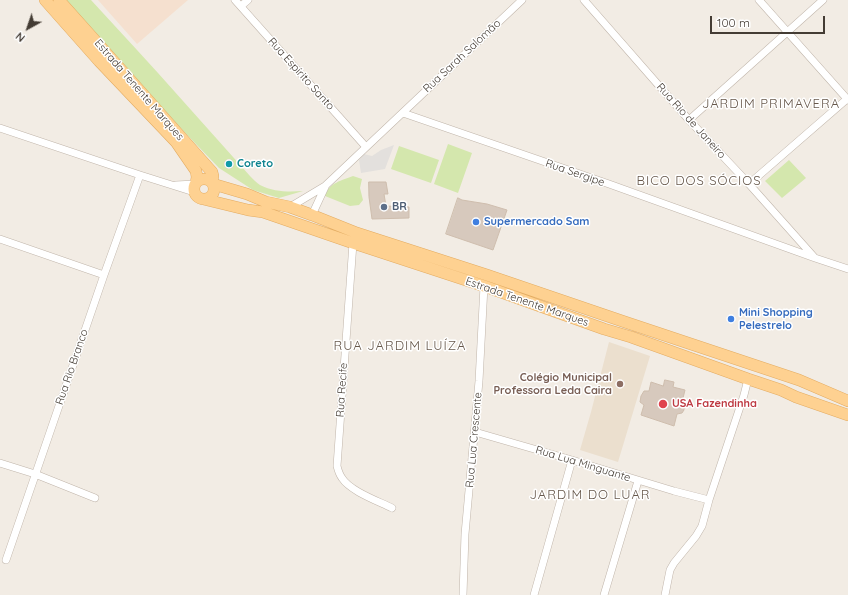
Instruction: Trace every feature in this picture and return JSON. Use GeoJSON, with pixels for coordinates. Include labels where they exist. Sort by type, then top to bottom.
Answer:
{"type":"FeatureCollection","features":[{"type":"Feature","properties":{"kind":"main road","name":"Estrada Tenente Marques"},"geometry":{"type":"LineString","coordinates":[[45,0],[99,61],[176,142],[196,171],[197,190],[248,210],[263,212],[484,286],[848,415]]}},
{"type":"Feature","properties":{"kind":"main road","name":"Estrada Tenente Marques"},"geometry":{"type":"LineString","coordinates":[[59,0],[212,172],[212,183],[247,194],[266,202],[290,207],[357,233],[799,380],[848,401]]}},
{"type":"Feature","properties":{"kind":"main road"},"geometry":{"type":"LineString","coordinates":[[198,180],[210,180],[212,183],[214,190],[209,198],[197,190],[198,180]]}},
{"type":"Feature","properties":{"kind":"main road"},"geometry":{"type":"LineString","coordinates":[[281,218],[288,217],[307,223],[312,215]]}},
{"type":"Feature","properties":{"kind":"street","name":"Rua Espírito Santo"},"geometry":{"type":"LineString","coordinates":[[235,0],[366,147]]}},
{"type":"Feature","properties":{"kind":"street"},"geometry":{"type":"LineString","coordinates":[[241,6],[248,0]]}},
{"type":"Feature","properties":{"kind":"street","name":"Rua Sarah Salomão"},"geometry":{"type":"LineString","coordinates":[[403,113],[522,0]]}},
{"type":"Feature","properties":{"kind":"street","name":"Rua Rio de Janeiro"},"geometry":{"type":"LineString","coordinates":[[584,0],[815,258]]}},
{"type":"Feature","properties":{"kind":"street"},"geometry":{"type":"LineString","coordinates":[[749,184],[848,99],[759,0]]}},
{"type":"Feature","properties":{"kind":"street"},"geometry":{"type":"LineString","coordinates":[[690,120],[823,0]]}},
{"type":"Feature","properties":{"kind":"street"},"geometry":{"type":"LineString","coordinates":[[290,207],[325,186],[403,113]]}},
{"type":"Feature","properties":{"kind":"street","name":"Rua Sergipe"},"geometry":{"type":"LineString","coordinates":[[403,113],[848,269]]}},
{"type":"Feature","properties":{"kind":"street"},"geometry":{"type":"LineString","coordinates":[[0,128],[170,185],[197,190]]}},
{"type":"Feature","properties":{"kind":"street","name":"Rua Rio Branco"},"geometry":{"type":"LineString","coordinates":[[6,560],[140,175]]}},
{"type":"Feature","properties":{"kind":"street"},"geometry":{"type":"LineString","coordinates":[[312,215],[325,186]]}},
{"type":"Feature","properties":{"kind":"street"},"geometry":{"type":"LineString","coordinates":[[0,241],[104,275]]}},
{"type":"Feature","properties":{"kind":"street","name":"Rua Recife"},"geometry":{"type":"LineString","coordinates":[[353,243],[337,466],[342,479],[348,485],[392,508]]}},
{"type":"Feature","properties":{"kind":"street","name":"Rua Lua Crescente"},"geometry":{"type":"LineString","coordinates":[[463,595],[465,534],[479,381],[484,286]]}},
{"type":"Feature","properties":{"kind":"street"},"geometry":{"type":"LineString","coordinates":[[665,595],[670,570],[702,526],[748,379]]}},
{"type":"Feature","properties":{"kind":"street","name":"Rua Lua Minguante"},"geometry":{"type":"LineString","coordinates":[[475,432],[638,481],[709,500]]}},
{"type":"Feature","properties":{"kind":"street"},"geometry":{"type":"LineString","coordinates":[[534,595],[572,460]]}},
{"type":"Feature","properties":{"kind":"street"},"geometry":{"type":"LineString","coordinates":[[0,463],[35,474],[95,498]]}},
{"type":"Feature","properties":{"kind":"street"},"geometry":{"type":"LineString","coordinates":[[604,595],[638,481]]}},
{"type":"Feature","properties":{"kind":"shaded area"},"geometry":{"type":"Polygon","coordinates":[[[98,0],[188,0],[137,44],[98,0]]]}},
{"type":"Feature","properties":{"kind":"shaded area"},"geometry":{"type":"Polygon","coordinates":[[[394,145],[385,169],[361,173],[359,160],[364,154],[372,156],[381,150],[394,145]]]}},
{"type":"Feature","properties":{"kind":"shaded area","name":"Colégio Municipal Professora Leda Caira"},"geometry":{"type":"Polygon","coordinates":[[[609,342],[650,356],[618,462],[580,450],[609,342]]]}},
{"type":"Feature","properties":{"kind":"green space"},"geometry":{"type":"Polygon","coordinates":[[[65,0],[91,0],[250,176],[260,185],[276,190],[303,191],[279,198],[253,190],[219,168],[141,87],[65,0]]]}},
{"type":"Feature","properties":{"kind":"green space"},"geometry":{"type":"Polygon","coordinates":[[[448,144],[472,153],[458,193],[434,184],[448,144]]]}},
{"type":"Feature","properties":{"kind":"green space"},"geometry":{"type":"Polygon","coordinates":[[[399,146],[439,160],[431,183],[391,169],[399,146]]]}},
{"type":"Feature","properties":{"kind":"green space"},"geometry":{"type":"Polygon","coordinates":[[[789,160],[806,178],[782,198],[765,181],[789,160]]]}},
{"type":"Feature","properties":{"kind":"green space"},"geometry":{"type":"Polygon","coordinates":[[[353,176],[362,179],[360,188],[363,200],[359,205],[350,206],[325,196],[329,188],[333,185],[353,176]]]}},
{"type":"Feature","properties":{"kind":"building","name":"Coreto"},"geometry":{"type":"Polygon","coordinates":[[[229,159],[234,164],[229,169],[224,164],[229,159]]]}},
{"type":"Feature","properties":{"kind":"building","name":"BR"},"geometry":{"type":"Polygon","coordinates":[[[369,182],[386,182],[388,194],[384,194],[386,206],[409,207],[409,218],[372,219],[369,197],[369,182]]]}},
{"type":"Feature","properties":{"kind":"building","name":"Supermercado Sam"},"geometry":{"type":"Polygon","coordinates":[[[458,198],[507,210],[493,250],[446,234],[458,198]]]}},
{"type":"Feature","properties":{"kind":"building","name":"USA Fazendinha"},"geometry":{"type":"Polygon","coordinates":[[[665,380],[674,382],[673,387],[685,390],[682,402],[684,405],[684,410],[682,413],[677,414],[674,426],[641,415],[644,405],[640,402],[644,391],[649,391],[651,382],[663,386],[665,380]]]}},
{"type":"Feature","properties":{"kind":"place","name":"Coreto"},"geometry":{"type":"Point","coordinates":[229,164]}},
{"type":"Feature","properties":{"kind":"place","name":"BR"},"geometry":{"type":"Point","coordinates":[384,207]}},
{"type":"Feature","properties":{"kind":"place","name":"Supermercado Sam"},"geometry":{"type":"Point","coordinates":[476,222]}},
{"type":"Feature","properties":{"kind":"place","name":"Mini Shopping Pelestrelo"},"geometry":{"type":"Point","coordinates":[731,319]}},
{"type":"Feature","properties":{"kind":"place","name":"Colégio Municipal Professora Leda Caira"},"geometry":{"type":"Point","coordinates":[620,384]}},
{"type":"Feature","properties":{"kind":"place","name":"USA Fazendinha"},"geometry":{"type":"Point","coordinates":[663,404]}},
{"type":"Feature","properties":{"kind":"district","name":"JARDIM PRIMAVERA"},"geometry":{"type":"Point","coordinates":[771,104]}},
{"type":"Feature","properties":{"kind":"district","name":"BICO DOS SÓCIOS"},"geometry":{"type":"Point","coordinates":[699,181]}},
{"type":"Feature","properties":{"kind":"district","name":"RUA JARDIM LUÍZA"},"geometry":{"type":"Point","coordinates":[400,346]}},
{"type":"Feature","properties":{"kind":"district","name":"JARDIM DO LUAR"},"geometry":{"type":"Point","coordinates":[590,495]}}]}
